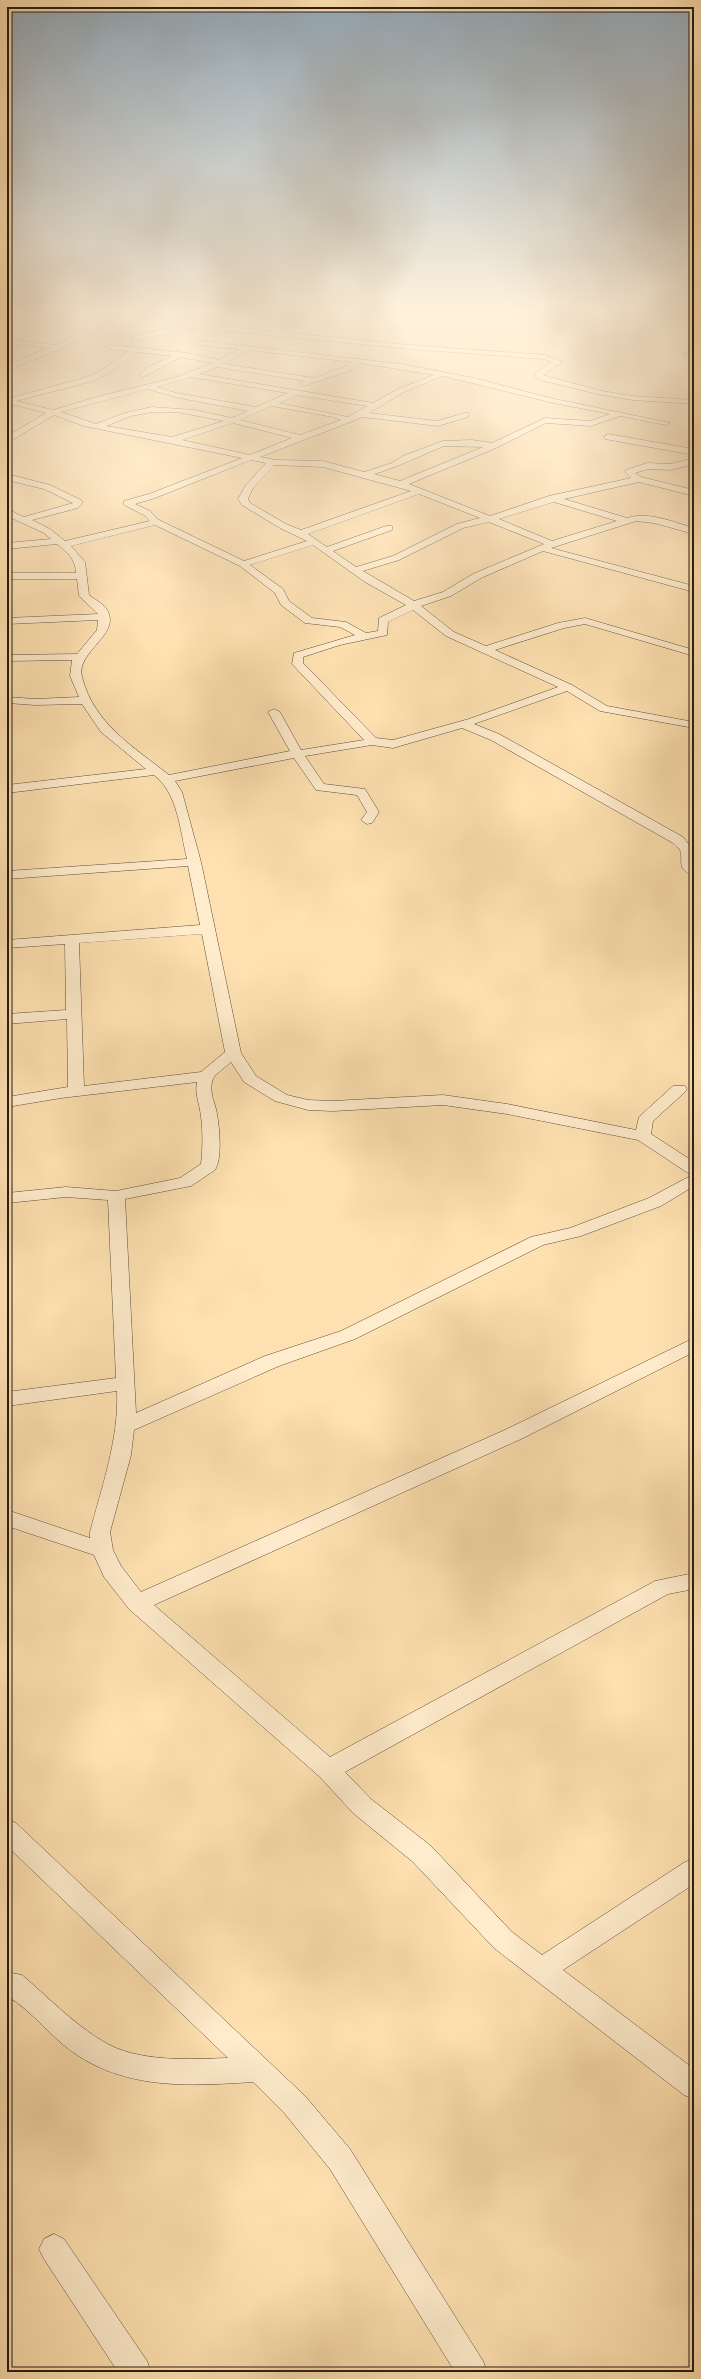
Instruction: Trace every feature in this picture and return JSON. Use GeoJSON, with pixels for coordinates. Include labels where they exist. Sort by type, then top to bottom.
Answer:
{"type":"FeatureCollection","features":[{"type":"Feature","properties":{"kind":"street"},"geometry":{"type":"LineString","coordinates":[[7,440],[35,423]]}},
{"type":"Feature","properties":{"kind":"street"},"geometry":{"type":"LineString","coordinates":[[87,423],[271,462],[323,464],[366,474],[401,484],[490,518],[547,546],[694,589]]}},
{"type":"Feature","properties":{"kind":"street"},"geometry":{"type":"LineString","coordinates":[[96,426],[105,423]]}},
{"type":"Feature","properties":{"kind":"street"},"geometry":{"type":"LineString","coordinates":[[172,440],[225,423]]}},
{"type":"Feature","properties":{"kind":"street"},"geometry":{"type":"LineString","coordinates":[[239,423],[300,438]]}},
{"type":"Feature","properties":{"kind":"street"},"geometry":{"type":"LineString","coordinates":[[337,423],[247,457],[186,483],[127,503],[147,513],[156,522],[243,564],[279,591],[285,603],[309,621],[342,624],[365,637]]}},
{"type":"Feature","properties":{"kind":"street"},"geometry":{"type":"LineString","coordinates":[[431,423],[441,423]]}},
{"type":"Feature","properties":{"kind":"street"},"geometry":{"type":"LineString","coordinates":[[401,484],[493,446],[539,423]]}},
{"type":"Feature","properties":{"kind":"street"},"geometry":{"type":"LineString","coordinates":[[580,423],[594,423]]}},
{"type":"Feature","properties":{"kind":"street"},"geometry":{"type":"LineString","coordinates":[[608,437],[694,452]]}},
{"type":"Feature","properties":{"kind":"street"},"geometry":{"type":"LineString","coordinates":[[366,474],[395,465],[406,458],[443,444],[465,443],[493,446]]}},
{"type":"Feature","properties":{"kind":"street"},"geometry":{"type":"LineString","coordinates":[[694,461],[671,467],[647,466],[629,472],[639,479],[694,493]]}},
{"type":"Feature","properties":{"kind":"street"},"geometry":{"type":"LineString","coordinates":[[271,462],[265,471],[248,485],[243,499],[247,505],[284,526],[301,533],[369,580],[413,605],[450,634],[568,688],[604,709],[694,726]]}},
{"type":"Feature","properties":{"kind":"street"},"geometry":{"type":"LineString","coordinates":[[7,477],[47,487],[78,502],[75,506],[22,520]]}},
{"type":"Feature","properties":{"kind":"street"},"geometry":{"type":"LineString","coordinates":[[356,570],[396,558],[460,526],[552,498],[639,479]]}},
{"type":"Feature","properties":{"kind":"street"},"geometry":{"type":"LineString","coordinates":[[301,533],[419,491]]}},
{"type":"Feature","properties":{"kind":"street"},"geometry":{"type":"LineString","coordinates":[[552,498],[624,520]]}},
{"type":"Feature","properties":{"kind":"street"},"geometry":{"type":"LineString","coordinates":[[7,512],[47,531],[80,562],[84,596],[101,609],[103,616],[102,630],[77,660],[76,676],[86,700],[105,730],[167,779],[176,792],[194,862],[232,1053],[250,1079],[264,1089],[281,1098],[308,1105],[333,1106],[443,1100],[507,1109],[643,1136],[694,1169]]}},
{"type":"Feature","properties":{"kind":"street"},"geometry":{"type":"LineString","coordinates":[[372,741],[297,664],[298,655],[338,642],[383,633],[383,620],[406,611],[413,605],[447,594],[477,576],[547,546],[624,520],[643,518],[694,531]]}},
{"type":"Feature","properties":{"kind":"street"},"geometry":{"type":"LineString","coordinates":[[7,546],[61,543],[156,522]]}},
{"type":"Feature","properties":{"kind":"street"},"geometry":{"type":"LineString","coordinates":[[327,550],[389,528]]}},
{"type":"Feature","properties":{"kind":"street"},"geometry":{"type":"LineString","coordinates":[[243,564],[314,542]]}},
{"type":"Feature","properties":{"kind":"street"},"geometry":{"type":"LineString","coordinates":[[7,576],[81,576]]}},
{"type":"Feature","properties":{"kind":"street"},"geometry":{"type":"LineString","coordinates":[[7,621],[103,616]]}},
{"type":"Feature","properties":{"kind":"street"},"geometry":{"type":"LineString","coordinates":[[484,650],[562,625],[585,621],[694,653]]}},
{"type":"Feature","properties":{"kind":"street"},"geometry":{"type":"LineString","coordinates":[[7,658],[80,657]]}},
{"type":"Feature","properties":{"kind":"street"},"geometry":{"type":"LineString","coordinates":[[167,779],[372,741],[393,744],[463,724],[568,688]]}},
{"type":"Feature","properties":{"kind":"street"},"geometry":{"type":"LineString","coordinates":[[7,700],[35,702],[86,700]]}},
{"type":"Feature","properties":{"kind":"street"},"geometry":{"type":"LineString","coordinates":[[274,712],[298,754],[302,766],[320,787],[361,792],[372,812],[367,820]]}},
{"type":"Feature","properties":{"kind":"street"},"geometry":{"type":"LineString","coordinates":[[463,724],[495,737],[678,840],[687,850],[685,860],[687,866],[694,871]]}},
{"type":"Feature","properties":{"kind":"street"},"geometry":{"type":"LineString","coordinates":[[7,789],[157,771]]}},
{"type":"Feature","properties":{"kind":"street"},"geometry":{"type":"LineString","coordinates":[[7,875],[194,862]]}},
{"type":"Feature","properties":{"kind":"street"},"geometry":{"type":"LineString","coordinates":[[7,944],[207,929]]}},
{"type":"Feature","properties":{"kind":"street"},"geometry":{"type":"LineString","coordinates":[[72,939],[76,1091]]}},
{"type":"Feature","properties":{"kind":"street"},"geometry":{"type":"LineString","coordinates":[[7,1019],[74,1014]]}},
{"type":"Feature","properties":{"kind":"street"},"geometry":{"type":"LineString","coordinates":[[7,1102],[76,1091],[206,1076],[232,1053]]}},
{"type":"Feature","properties":{"kind":"street"},"geometry":{"type":"LineString","coordinates":[[7,1198],[66,1192],[116,1196],[185,1182],[209,1166],[211,1146],[208,1110],[203,1092],[206,1076]]}},
{"type":"Feature","properties":{"kind":"street"},"geometry":{"type":"LineString","coordinates":[[643,1136],[645,1120],[679,1089]]}},
{"type":"Feature","properties":{"kind":"street"},"geometry":{"type":"LineString","coordinates":[[125,1426],[205,1389],[265,1364],[348,1335],[441,1287],[536,1241],[575,1232],[655,1202],[694,1179]]}},
{"type":"Feature","properties":{"kind":"street"},"geometry":{"type":"LineString","coordinates":[[116,1196],[127,1406],[121,1455],[100,1532],[102,1550],[112,1571],[137,1603],[328,1770],[362,1806],[422,1854],[459,1890],[503,1940],[540,1970],[694,2086]]}},
{"type":"Feature","properties":{"kind":"street"},"geometry":{"type":"LineString","coordinates":[[137,1603],[514,1434],[694,1344]]}},
{"type":"Feature","properties":{"kind":"street"},"geometry":{"type":"LineString","coordinates":[[7,1399],[125,1383]]}},
{"type":"Feature","properties":{"kind":"street"},"geometry":{"type":"LineString","coordinates":[[7,1518],[102,1550]]}},
{"type":"Feature","properties":{"kind":"street"},"geometry":{"type":"LineString","coordinates":[[328,1770],[663,1587],[694,1581]]}},
{"type":"Feature","properties":{"kind":"street"},"geometry":{"type":"LineString","coordinates":[[7,1830],[295,2105],[340,2159],[472,2372]]}},
{"type":"Feature","properties":{"kind":"street"},"geometry":{"type":"LineString","coordinates":[[540,1970],[694,1870]]}},
{"type":"Feature","properties":{"kind":"street"},"geometry":{"type":"LineString","coordinates":[[7,1984],[13,1984],[86,2046],[128,2066],[186,2073],[258,2069]]}},
{"type":"Feature","properties":{"kind":"street"},"geometry":{"type":"LineString","coordinates":[[54,2249],[136,2372]]}}]}
